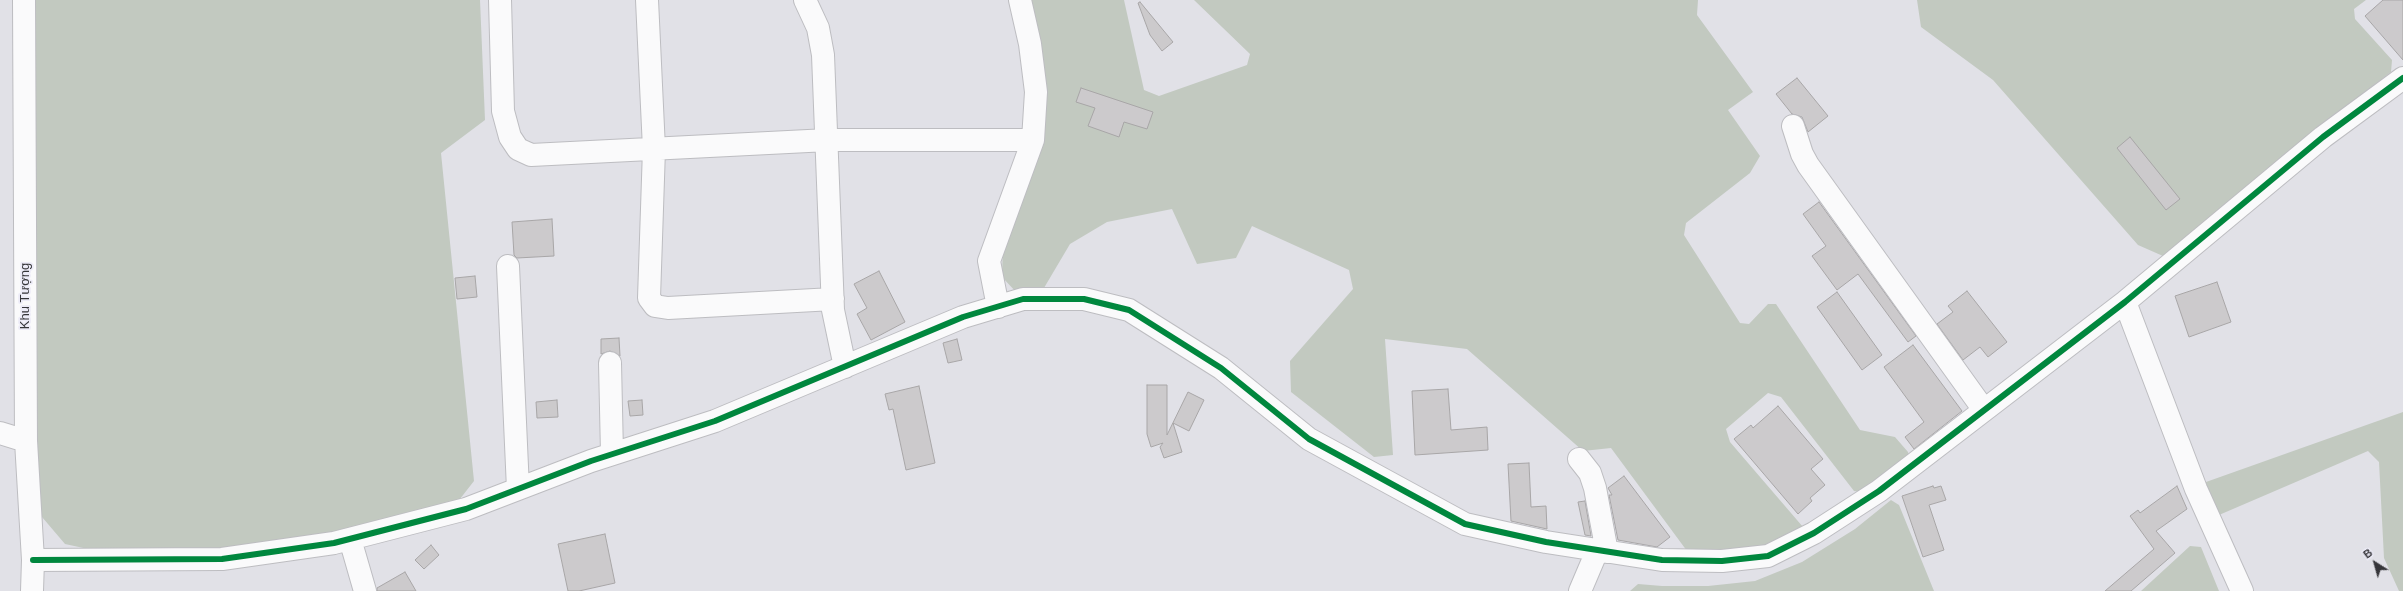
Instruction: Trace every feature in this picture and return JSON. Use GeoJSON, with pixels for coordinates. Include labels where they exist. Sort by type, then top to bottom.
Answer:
{"type":"FeatureCollection","features":[{"type":"Feature","properties":{"kind":"street","name":"Khu Tượng"},"geometry":{"type":"LineString","coordinates":[[24,0],[26,441],[33,560],[32,591]]}},
{"type":"Feature","properties":{"kind":"street"},"geometry":{"type":"LineString","coordinates":[[500,0],[503,111],[510,137],[518,149],[532,155],[828,140],[1033,140]]}},
{"type":"Feature","properties":{"kind":"street"},"geometry":{"type":"LineString","coordinates":[[647,0],[654,149],[649,298],[655,306],[668,308],[832,299]]}},
{"type":"Feature","properties":{"kind":"street"},"geometry":{"type":"LineString","coordinates":[[805,0],[818,28],[823,55],[828,140],[832,299],[845,367]]}},
{"type":"Feature","properties":{"kind":"street"},"geometry":{"type":"LineString","coordinates":[[998,307],[989,260],[1033,140],[1036,92],[1030,44],[1020,0]]}},
{"type":"Feature","properties":{"kind":"street"},"geometry":{"type":"LineString","coordinates":[[33,560],[222,559],[334,543],[466,509],[612,454],[715,421],[964,317],[1023,299],[1084,299],[1129,310],[1221,368],[1309,439],[1465,524],[1546,542],[1662,560],[1722,560],[1768,556],[1814,533],[1879,491],[2125,302],[2323,137],[2403,78]]}},
{"type":"Feature","properties":{"kind":"street"},"geometry":{"type":"LineString","coordinates":[[1793,126],[1802,154],[1808,165],[1984,410]]}},
{"type":"Feature","properties":{"kind":"street"},"geometry":{"type":"LineString","coordinates":[[508,266],[518,489]]}},
{"type":"Feature","properties":{"kind":"street"},"geometry":{"type":"LineString","coordinates":[[2125,302],[2196,489],[2242,591]]}},
{"type":"Feature","properties":{"kind":"street"},"geometry":{"type":"LineString","coordinates":[[610,364],[612,454]]}},
{"type":"Feature","properties":{"kind":"street"},"geometry":{"type":"LineString","coordinates":[[0,433],[26,441]]}},
{"type":"Feature","properties":{"kind":"street"},"geometry":{"type":"LineString","coordinates":[[1578,458],[1590,473],[1596,488],[1602,551],[1580,591]]}},
{"type":"Feature","properties":{"kind":"street"},"geometry":{"type":"LineString","coordinates":[[350,539],[365,591]]}},
{"type":"Feature","properties":{"kind":"shaded area"},"geometry":{"type":"Polygon","coordinates":[[[35,0],[480,0],[485,120],[441,153],[474,481],[456,504],[350,532],[225,551],[116,555],[65,544],[42,517],[36,446],[35,0]]]}},
{"type":"Feature","properties":{"kind":"shaded area"},"geometry":{"type":"Polygon","coordinates":[[[1029,0],[1124,0],[1144,90],[1159,96],[1247,65],[1250,54],[1194,0],[1698,0],[1697,15],[1753,92],[1728,110],[1760,156],[1750,173],[1686,223],[1684,235],[1740,323],[1749,324],[1768,304],[1776,304],[1860,430],[1895,437],[1908,452],[1910,460],[1867,493],[1854,491],[1781,397],[1768,393],[1726,429],[1730,442],[1803,527],[1775,545],[1751,550],[1687,551],[1611,448],[1583,451],[1467,349],[1385,339],[1393,455],[1374,457],[1291,392],[1290,361],[1353,289],[1349,270],[1252,226],[1236,258],[1197,264],[1172,209],[1107,222],[1070,244],[1041,293],[1017,293],[1002,277],[1003,243],[1044,140],[1047,88],[1029,0]]]}},
{"type":"Feature","properties":{"kind":"shaded area"},"geometry":{"type":"Polygon","coordinates":[[[1917,0],[2366,0],[2354,9],[2355,19],[2392,60],[2391,72],[2315,130],[2163,256],[2138,245],[1993,80],[1921,27],[1917,0]]]}},
{"type":"Feature","properties":{"kind":"shaded area"},"geometry":{"type":"Polygon","coordinates":[[[2403,412],[2403,591],[2399,591],[2384,558],[2379,462],[2368,451],[2219,515],[2203,486],[2206,482],[2403,412]]]}},
{"type":"Feature","properties":{"kind":"shaded area"},"geometry":{"type":"Polygon","coordinates":[[[1891,500],[1899,505],[1934,591],[1630,591],[1638,584],[1662,586],[1708,586],[1755,581],[1802,562],[1855,529],[1891,500]]]}},
{"type":"Feature","properties":{"kind":"shaded area"},"geometry":{"type":"Polygon","coordinates":[[[2190,546],[2201,547],[2219,591],[2141,591],[2190,546]]]}},
{"type":"Feature","properties":{"kind":"building"},"geometry":{"type":"Polygon","coordinates":[[[2383,0],[2403,0],[2403,60],[2365,16],[2383,0]]]}},
{"type":"Feature","properties":{"kind":"building"},"geometry":{"type":"Polygon","coordinates":[[[1140,2],[1173,42],[1162,51],[1150,35],[1138,3],[1140,2]]]}},
{"type":"Feature","properties":{"kind":"building"},"geometry":{"type":"Polygon","coordinates":[[[1797,78],[1828,116],[1808,132],[1802,117],[1792,114],[1776,94],[1797,78]]]}},
{"type":"Feature","properties":{"kind":"building"},"geometry":{"type":"Polygon","coordinates":[[[1081,88],[1153,112],[1147,129],[1124,122],[1119,137],[1088,126],[1095,108],[1076,102],[1081,88]]]}},
{"type":"Feature","properties":{"kind":"building"},"geometry":{"type":"Polygon","coordinates":[[[2130,137],[2180,199],[2166,210],[2117,148],[2130,137]]]}},
{"type":"Feature","properties":{"kind":"building"},"geometry":{"type":"Polygon","coordinates":[[[1819,202],[1916,336],[1908,342],[1858,274],[1837,290],[1812,256],[1826,246],[1803,214],[1819,202]]]}},
{"type":"Feature","properties":{"kind":"building"},"geometry":{"type":"Polygon","coordinates":[[[552,219],[554,256],[517,258],[514,255],[512,222],[552,219]]]}},
{"type":"Feature","properties":{"kind":"building"},"geometry":{"type":"Polygon","coordinates":[[[879,271],[905,322],[871,340],[857,314],[867,308],[854,284],[879,271]]]}},
{"type":"Feature","properties":{"kind":"building"},"geometry":{"type":"Polygon","coordinates":[[[475,276],[477,297],[457,299],[455,278],[475,276]]]}},
{"type":"Feature","properties":{"kind":"building"},"geometry":{"type":"Polygon","coordinates":[[[2217,282],[2231,322],[2189,337],[2175,296],[2217,282]]]}},
{"type":"Feature","properties":{"kind":"building"},"geometry":{"type":"Polygon","coordinates":[[[1967,291],[2007,342],[1988,357],[1980,347],[1963,360],[1937,324],[1953,312],[1948,306],[1967,291]]]}},
{"type":"Feature","properties":{"kind":"building"},"geometry":{"type":"Polygon","coordinates":[[[1837,292],[1882,355],[1862,370],[1817,307],[1837,292]]]}},
{"type":"Feature","properties":{"kind":"building"},"geometry":{"type":"Polygon","coordinates":[[[619,338],[620,356],[610,351],[601,354],[601,339],[619,338]]]}},
{"type":"Feature","properties":{"kind":"building"},"geometry":{"type":"Polygon","coordinates":[[[957,339],[962,360],[948,363],[943,343],[957,339]]]}},
{"type":"Feature","properties":{"kind":"building"},"geometry":{"type":"Polygon","coordinates":[[[1913,345],[1962,411],[1914,449],[1905,437],[1924,422],[1884,367],[1913,345]]]}},
{"type":"Feature","properties":{"kind":"building"},"geometry":{"type":"Polygon","coordinates":[[[1147,385],[1167,385],[1167,435],[1188,392],[1204,400],[1189,431],[1173,423],[1182,452],[1164,458],[1160,447],[1163,443],[1151,447],[1147,434],[1147,385]]]}},
{"type":"Feature","properties":{"kind":"building"},"geometry":{"type":"Polygon","coordinates":[[[919,386],[935,463],[906,470],[893,409],[889,410],[885,394],[919,386]]]}},
{"type":"Feature","properties":{"kind":"building"},"geometry":{"type":"Polygon","coordinates":[[[1448,389],[1451,430],[1487,427],[1488,450],[1415,455],[1412,391],[1448,389]]]}},
{"type":"Feature","properties":{"kind":"building"},"geometry":{"type":"Polygon","coordinates":[[[557,400],[558,417],[537,418],[536,402],[557,400]]]}},
{"type":"Feature","properties":{"kind":"building"},"geometry":{"type":"Polygon","coordinates":[[[642,400],[643,415],[630,416],[628,401],[642,400]]]}},
{"type":"Feature","properties":{"kind":"building"},"geometry":{"type":"Polygon","coordinates":[[[1778,406],[1823,459],[1811,469],[1825,485],[1810,498],[1812,501],[1798,514],[1734,439],[1751,425],[1753,428],[1778,406]]]}},
{"type":"Feature","properties":{"kind":"building"},"geometry":{"type":"Polygon","coordinates":[[[1529,463],[1531,507],[1546,506],[1547,529],[1511,521],[1508,464],[1529,463]]]}},
{"type":"Feature","properties":{"kind":"building"},"geometry":{"type":"Polygon","coordinates":[[[1624,476],[1670,537],[1657,547],[1618,540],[1609,495],[1612,495],[1608,488],[1624,476]]]}},
{"type":"Feature","properties":{"kind":"building"},"geometry":{"type":"Polygon","coordinates":[[[1933,486],[1934,488],[1941,486],[1946,500],[1929,505],[1944,550],[1923,557],[1902,496],[1933,486]]]}},
{"type":"Feature","properties":{"kind":"building"},"geometry":{"type":"Polygon","coordinates":[[[2177,486],[2187,509],[2156,531],[2175,553],[2131,591],[2105,591],[2154,549],[2130,516],[2138,510],[2140,513],[2177,486]]]}},
{"type":"Feature","properties":{"kind":"building"},"geometry":{"type":"Polygon","coordinates":[[[1585,501],[1591,536],[1585,535],[1578,502],[1585,501]]]}},
{"type":"Feature","properties":{"kind":"building"},"geometry":{"type":"Polygon","coordinates":[[[605,534],[615,583],[579,591],[568,591],[558,544],[605,534]]]}},
{"type":"Feature","properties":{"kind":"building"},"geometry":{"type":"Polygon","coordinates":[[[431,545],[439,555],[424,569],[415,560],[431,545]]]}},
{"type":"Feature","properties":{"kind":"building"},"geometry":{"type":"Polygon","coordinates":[[[405,572],[416,591],[377,591],[377,588],[405,572]]]}},
{"type":"Feature","properties":{"kind":"cycle path"},"geometry":{"type":"LineString","coordinates":[[33,560],[222,559],[334,543],[466,509],[591,461],[715,421],[963,317],[1023,299],[1084,299],[1129,310],[1221,368],[1309,439],[1465,524],[1546,542],[1662,560],[1722,561],[1768,556],[1814,533],[1879,491],[2125,302],[2323,137],[2403,78]]}}]}
